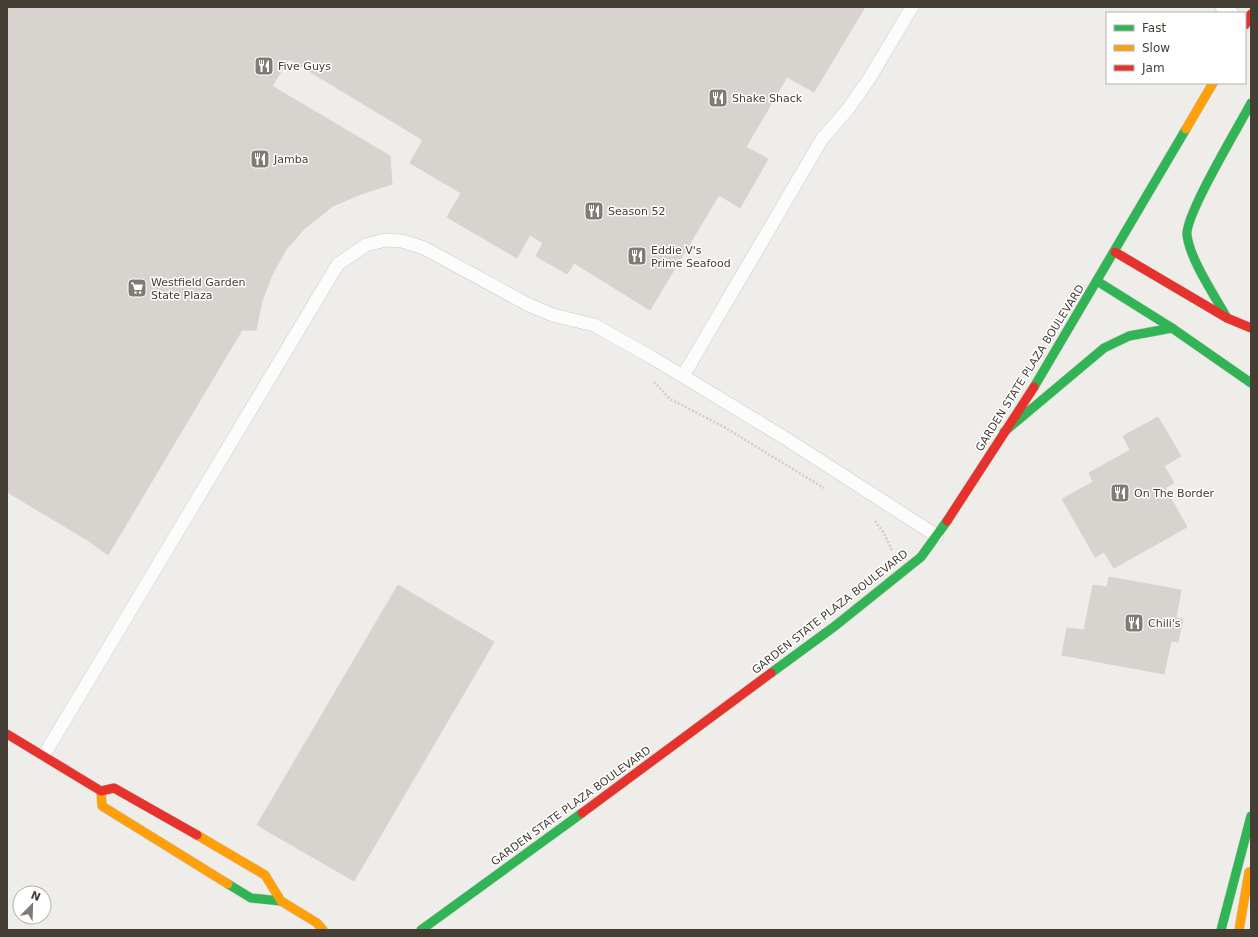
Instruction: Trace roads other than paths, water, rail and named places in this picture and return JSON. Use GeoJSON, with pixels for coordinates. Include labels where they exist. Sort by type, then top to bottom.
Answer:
{"type":"FeatureCollection","features":[{"type":"Feature","properties":{"kind":"main road","name":"GARDEN STATE PLAZA BOULEVARD"},"geometry":{"type":"LineString","coordinates":[[421,930],[606,796],[718,711],[835,626],[921,557],[938,536],[1049,364],[1212,84]]}},
{"type":"Feature","properties":{"kind":"main road"},"geometry":{"type":"LineString","coordinates":[[1228,318],[1192,254],[1187,234],[1192,213],[1251,103]]}},
{"type":"Feature","properties":{"kind":"main road"},"geometry":{"type":"LineString","coordinates":[[1115,252],[1228,318],[1251,328]]}},
{"type":"Feature","properties":{"kind":"main road"},"geometry":{"type":"LineString","coordinates":[[1097,281],[1172,328],[1251,383]]}},
{"type":"Feature","properties":{"kind":"main road"},"geometry":{"type":"LineString","coordinates":[[1004,432],[1104,348],[1119,338],[1128,335],[1172,328]]}},
{"type":"Feature","properties":{"kind":"main road"},"geometry":{"type":"LineString","coordinates":[[7,734],[44,755],[101,791],[114,788],[265,875],[282,901],[317,923],[323,930]]}},
{"type":"Feature","properties":{"kind":"main road"},"geometry":{"type":"LineString","coordinates":[[101,791],[102,806],[245,894],[252,898],[282,901]]}},
{"type":"Feature","properties":{"kind":"main road"},"geometry":{"type":"LineString","coordinates":[[1221,930],[1251,816]]}},
{"type":"Feature","properties":{"kind":"main road"},"geometry":{"type":"LineString","coordinates":[[1239,930],[1250,864]]}},
{"type":"Feature","properties":{"kind":"lane"},"geometry":{"type":"LineString","coordinates":[[683,376],[822,139],[848,109],[869,79],[912,7]]}},
{"type":"Feature","properties":{"kind":"lane"},"geometry":{"type":"LineString","coordinates":[[44,755],[338,264],[366,245],[385,240],[402,241],[424,248],[529,305],[553,315],[594,325],[654,358],[836,470],[938,536]]}},
{"type":"Feature","properties":{"kind":"place","name":"Five Guys"},"geometry":{"type":"Point","coordinates":[264,66]}},
{"type":"Feature","properties":{"kind":"place","name":"Shake Shack"},"geometry":{"type":"Point","coordinates":[718,98]}},
{"type":"Feature","properties":{"kind":"place","name":"Jamba"},"geometry":{"type":"Point","coordinates":[260,159]}},
{"type":"Feature","properties":{"kind":"place","name":"Season 52"},"geometry":{"type":"Point","coordinates":[594,211]}},
{"type":"Feature","properties":{"kind":"place","name":"Eddie V's Prime Seafood"},"geometry":{"type":"Point","coordinates":[637,256]}},
{"type":"Feature","properties":{"kind":"place","name":"Westfield Garden State Plaza"},"geometry":{"type":"Point","coordinates":[137,288]}},
{"type":"Feature","properties":{"kind":"place","name":"On The Border"},"geometry":{"type":"Point","coordinates":[1120,493]}},
{"type":"Feature","properties":{"kind":"place","name":"Chili's"},"geometry":{"type":"Point","coordinates":[1134,623]}}]}
